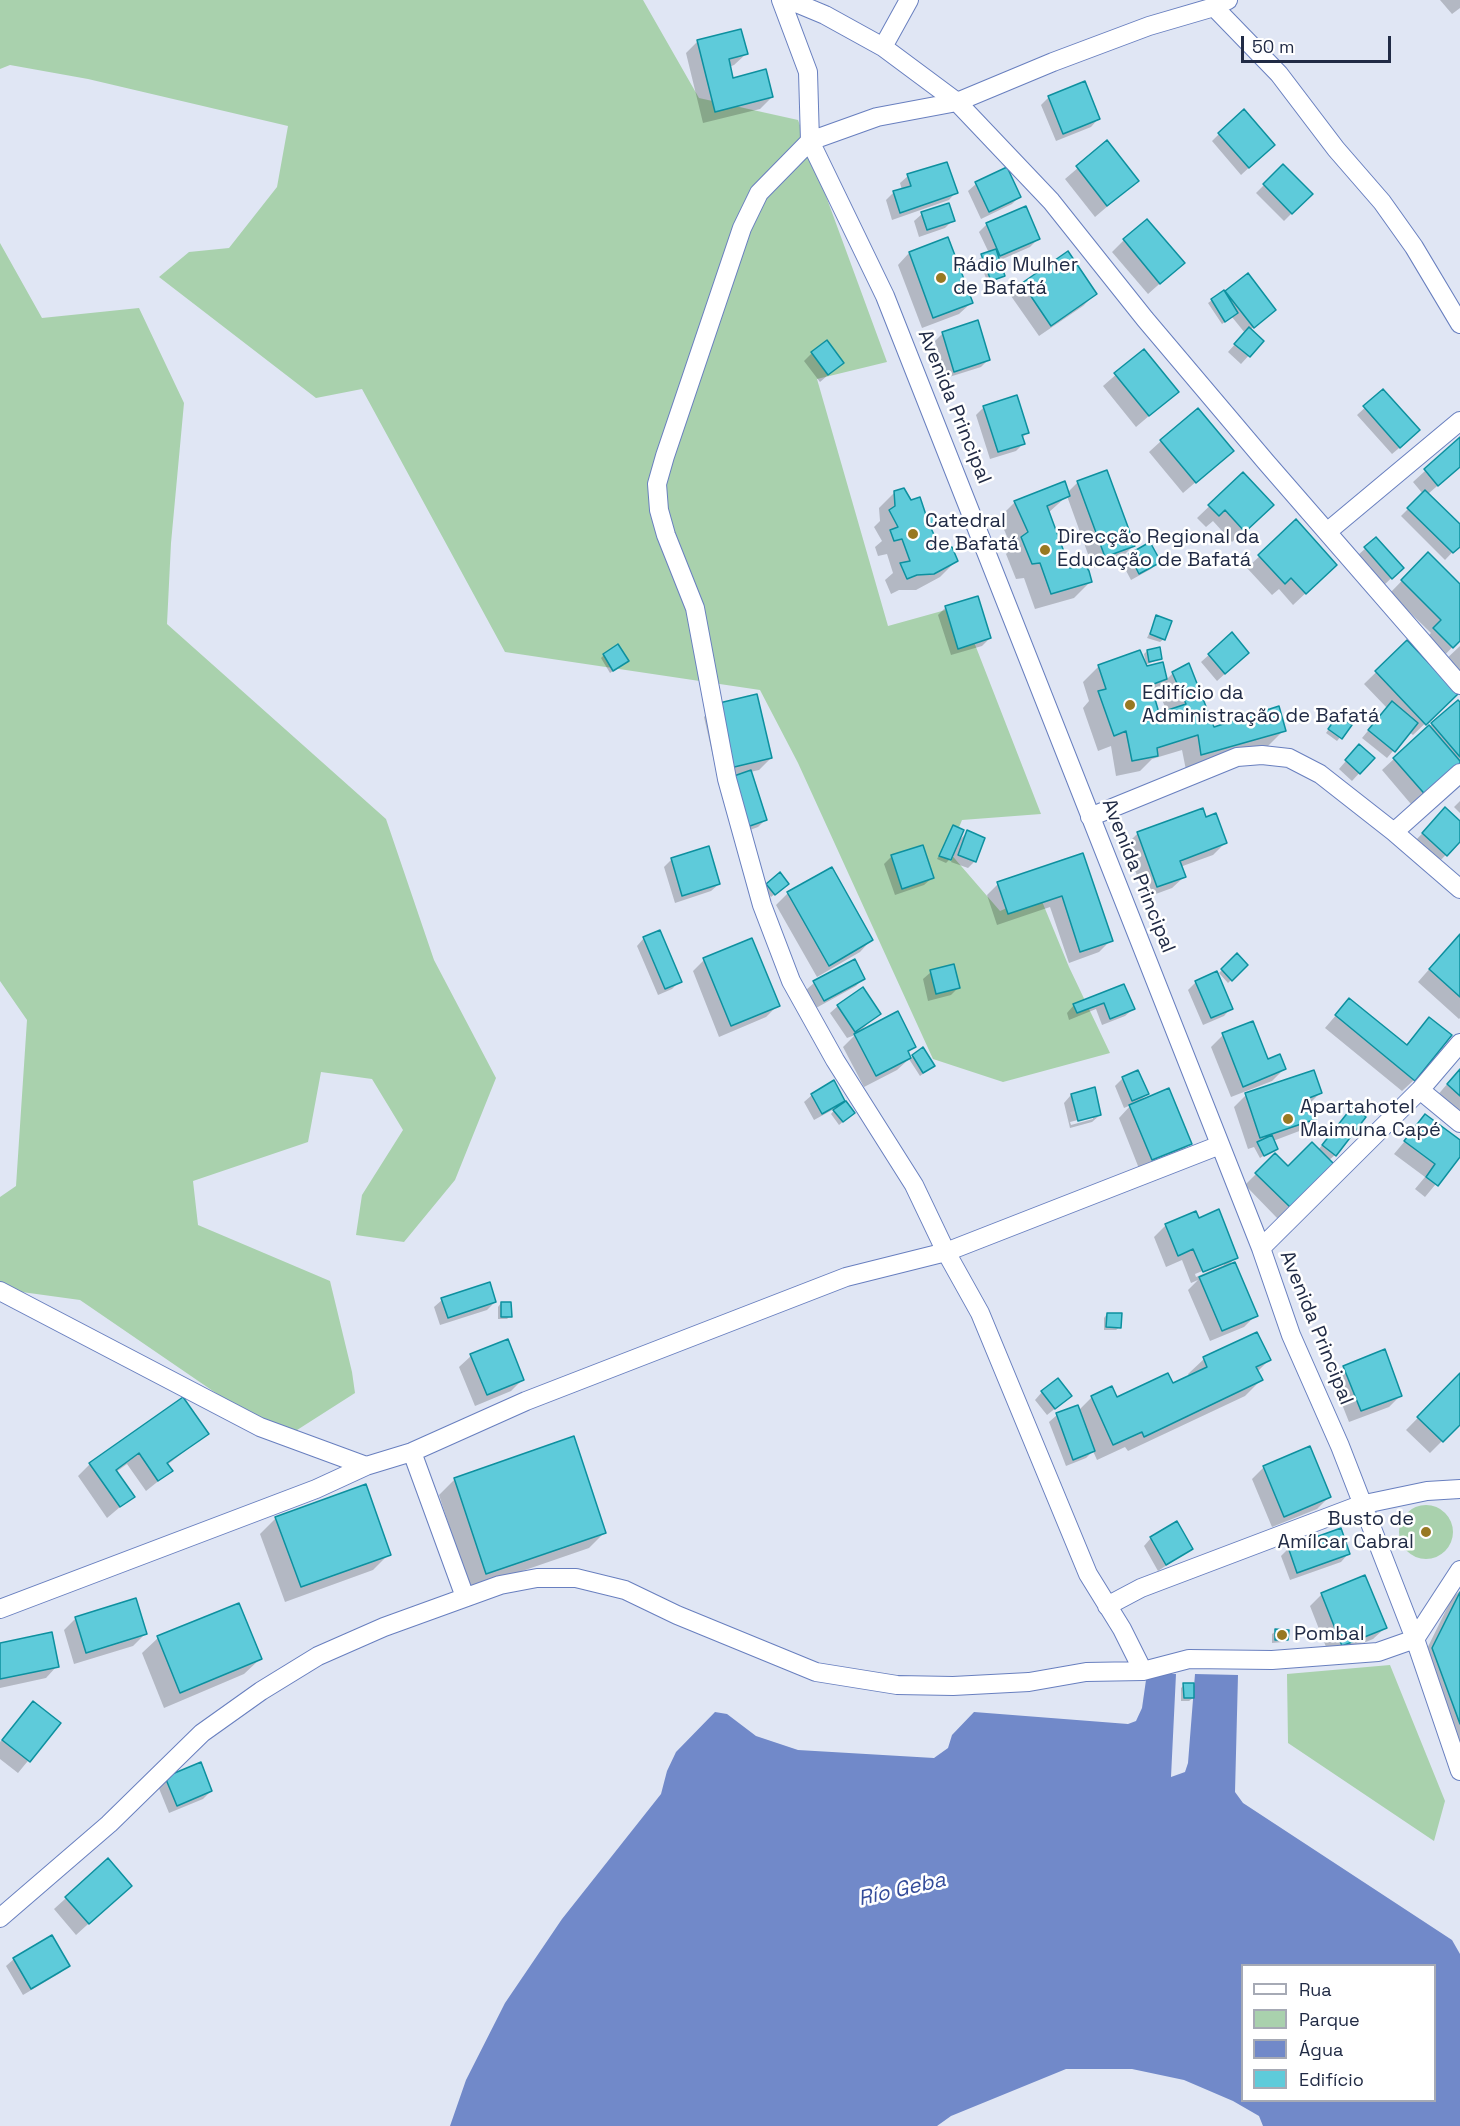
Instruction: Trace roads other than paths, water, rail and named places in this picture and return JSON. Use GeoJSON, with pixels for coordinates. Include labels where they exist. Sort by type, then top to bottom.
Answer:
{"type":"FeatureCollection","features":[{"type":"Feature","properties":{"kind":"street","name":"Avenida Principal"},"geometry":{"type":"LineString","coordinates":[[781,0],[808,72],[810,141],[885,296],[1261,1248],[1291,1335],[1340,1446],[1360,1505],[1415,1639],[1460,1771]]}},
{"type":"Feature","properties":{"kind":"street"},"geometry":{"type":"LineString","coordinates":[[789,0],[825,15],[883,47],[957,102],[1051,201],[1145,319],[1460,685]]}},
{"type":"Feature","properties":{"kind":"street"},"geometry":{"type":"LineString","coordinates":[[883,47],[909,0]]}},
{"type":"Feature","properties":{"kind":"street"},"geometry":{"type":"LineString","coordinates":[[1143,1671],[1088,1574],[980,1313],[946,1252],[914,1185],[835,1060],[791,981],[770,927],[728,779],[695,608],[666,535],[659,510],[657,484],[664,456],[742,228],[759,193],[810,141],[877,117],[957,102],[1149,26],[1221,4],[1279,74],[1336,149],[1382,202],[1414,247],[1460,324]]}},
{"type":"Feature","properties":{"kind":"street"},"geometry":{"type":"LineString","coordinates":[[1327,532],[1460,421]]}},
{"type":"Feature","properties":{"kind":"street"},"geometry":{"type":"LineString","coordinates":[[1090,817],[1237,757],[1262,755],[1289,758],[1320,774],[1394,832],[1460,889]]}},
{"type":"Feature","properties":{"kind":"street"},"geometry":{"type":"LineString","coordinates":[[1394,832],[1460,773]]}},
{"type":"Feature","properties":{"kind":"street"},"geometry":{"type":"LineString","coordinates":[[1261,1248],[1420,1090],[1460,1043]]}},
{"type":"Feature","properties":{"kind":"street"},"geometry":{"type":"LineString","coordinates":[[1420,1090],[1460,1123]]}},
{"type":"Feature","properties":{"kind":"street"},"geometry":{"type":"LineString","coordinates":[[0,1609],[305,1493],[366,1466],[412,1452],[526,1401],[846,1277],[946,1252],[1220,1145]]}},
{"type":"Feature","properties":{"kind":"street"},"geometry":{"type":"LineString","coordinates":[[0,1291],[260,1427],[366,1466]]}},
{"type":"Feature","properties":{"kind":"street"},"geometry":{"type":"LineString","coordinates":[[412,1452],[465,1598]]}},
{"type":"Feature","properties":{"kind":"street"},"geometry":{"type":"LineString","coordinates":[[1107,1606],[1141,1588],[1360,1505],[1427,1491],[1460,1489]]}},
{"type":"Feature","properties":{"kind":"street"},"geometry":{"type":"LineString","coordinates":[[0,1918],[108,1824],[202,1733],[261,1690],[318,1656],[384,1627],[500,1585],[537,1578],[576,1578],[625,1590],[703,1626],[816,1672],[897,1685],[989,1685],[1086,1672],[1143,1671],[1190,1659],[1272,1660],[1364,1655],[1415,1639],[1460,1570]]}},
{"type":"Feature","properties":{"kind":"water","name":"Río Geba"},"geometry":{"type":"Polygon","coordinates":[[[1147,1673],[1176,1674],[1171,1777],[1185,1772],[1188,1763],[1195,1674],[1238,1675],[1235,1792],[1243,1803],[1452,1940],[1460,1954],[1460,2126],[1263,2126],[1259,2116],[1233,2101],[1184,2080],[1132,2069],[1066,2069],[951,2116],[937,2126],[450,2126],[466,2080],[505,2003],[562,1919],[661,1794],[667,1771],[676,1752],[715,1712],[727,1714],[756,1736],[798,1750],[934,1758],[948,1748],[952,1735],[974,1712],[1128,1724],[1136,1721],[1142,1708],[1147,1673]]]}},
{"type":"Feature","properties":{"kind":"place","name":"Rádio Mulher de Bafatá"},"geometry":{"type":"Point","coordinates":[941,278]}},
{"type":"Feature","properties":{"kind":"place","name":"Catedral de Bafatá"},"geometry":{"type":"Point","coordinates":[913,534]}},
{"type":"Feature","properties":{"kind":"place","name":"Direcção Regional da Educação de Bafatá"},"geometry":{"type":"Point","coordinates":[1045,550]}},
{"type":"Feature","properties":{"kind":"place","name":"Edifício da Administração de Bafatá"},"geometry":{"type":"Point","coordinates":[1130,705]}},
{"type":"Feature","properties":{"kind":"place","name":"Apartahotel Maimuna Capé"},"geometry":{"type":"Point","coordinates":[1288,1119]}},
{"type":"Feature","properties":{"kind":"place","name":"Busto de Amílcar Cabral"},"geometry":{"type":"Point","coordinates":[1426,1532]}},
{"type":"Feature","properties":{"kind":"place","name":"Pombal"},"geometry":{"type":"Point","coordinates":[1282,1635]}}]}
